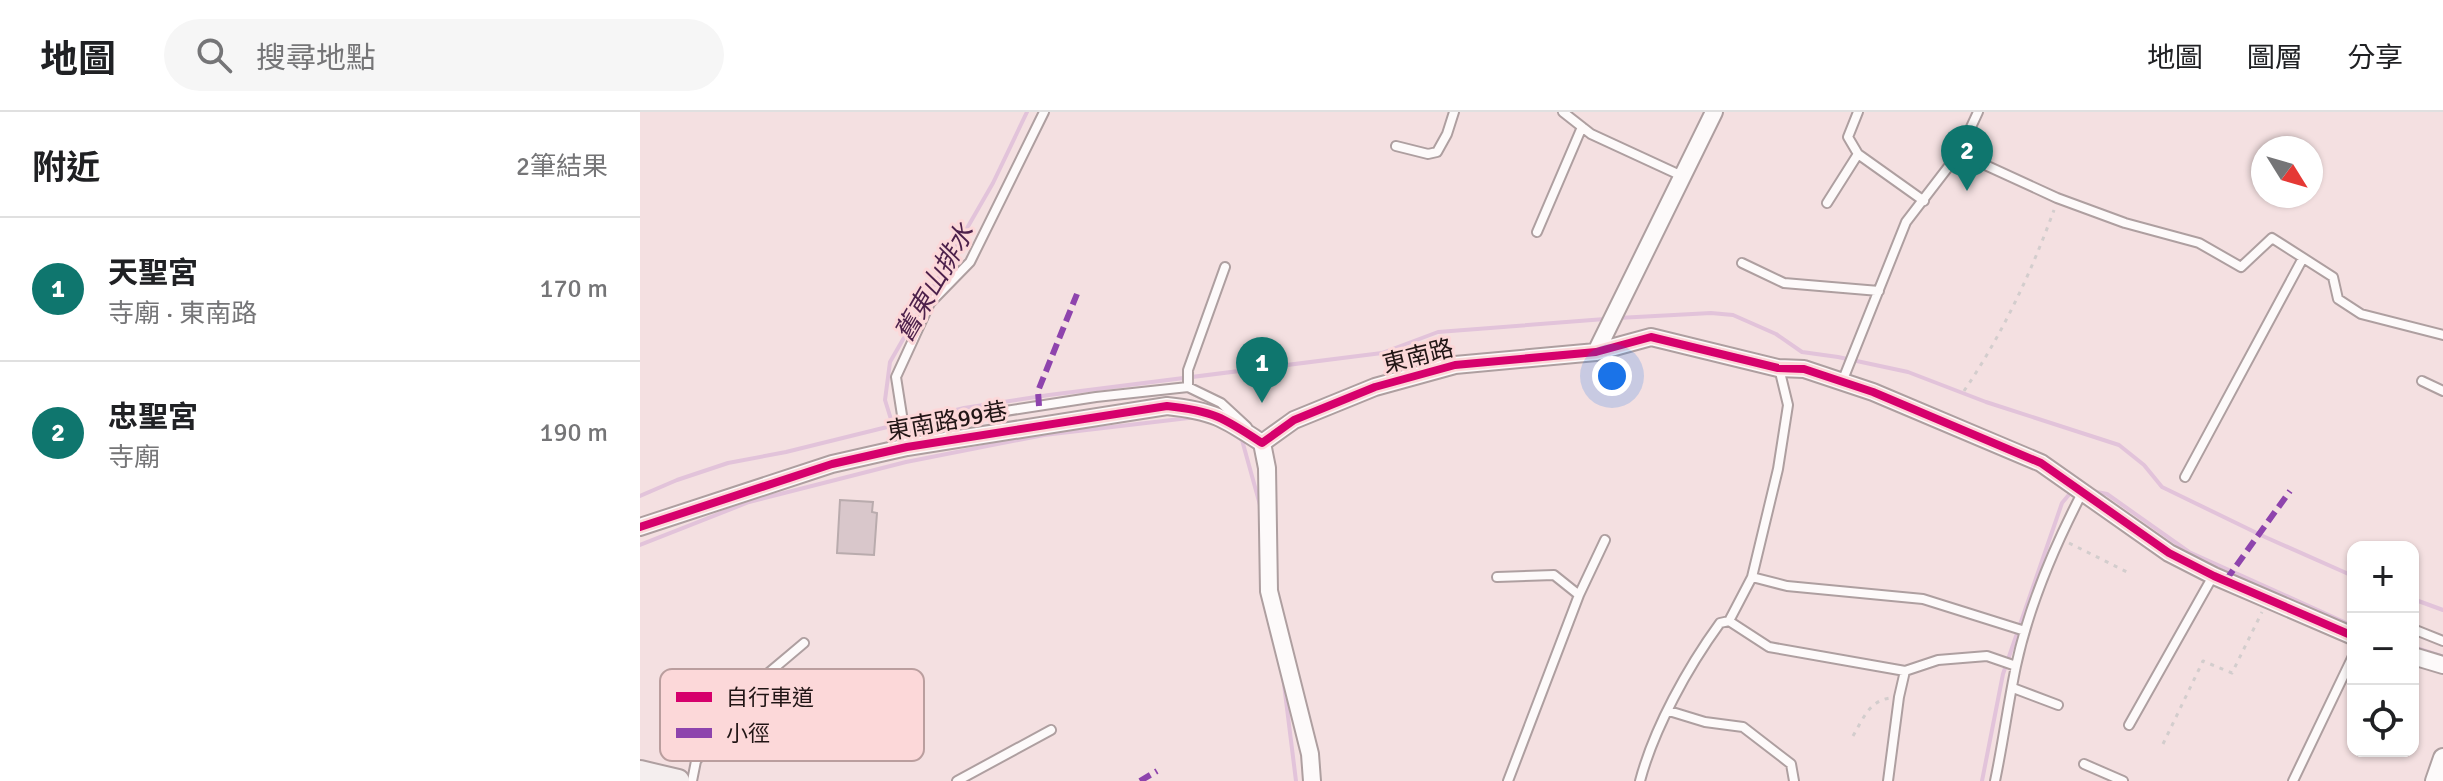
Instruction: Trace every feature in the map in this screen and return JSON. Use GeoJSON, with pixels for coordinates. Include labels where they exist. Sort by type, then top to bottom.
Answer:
{"type":"FeatureCollection","features":[{"type":"Feature","properties":{"kind":"main road"},"geometry":{"type":"LineString","coordinates":[[640,772],[678,781]]}},
{"type":"Feature","properties":{"kind":"street"},"geometry":{"type":"LineString","coordinates":[[1596,352],[1714,112]]}},
{"type":"Feature","properties":{"kind":"street","name":"東南路"},"geometry":{"type":"LineString","coordinates":[[1262,443],[1294,420],[1375,387],[1455,365],[1596,352],[1651,337],[1778,368],[1804,369],[1873,392],[2041,463],[2169,553],[2214,576],[2347,633]]}},
{"type":"Feature","properties":{"kind":"street","name":"東南路99巷"},"geometry":{"type":"LineString","coordinates":[[640,527],[832,464],[907,447],[1167,406],[1202,410],[1221,416],[1262,443]]}},
{"type":"Feature","properties":{"kind":"street"},"geometry":{"type":"LineString","coordinates":[[1262,443],[1267,468],[1269,591],[1310,754],[1312,781]]}},
{"type":"Feature","properties":{"kind":"street"},"geometry":{"type":"LineString","coordinates":[[2419,658],[2443,665]]}},
{"type":"Feature","properties":{"kind":"street"},"geometry":{"type":"LineString","coordinates":[[2435,781],[2443,758]]}},
{"type":"Feature","properties":{"kind":"lane"},"geometry":{"type":"LineString","coordinates":[[907,447],[896,377],[930,303],[970,262],[1044,112]]}},
{"type":"Feature","properties":{"kind":"lane"},"geometry":{"type":"LineString","coordinates":[[1396,146],[1428,154],[1437,152],[1454,112]]}},
{"type":"Feature","properties":{"kind":"lane"},"geometry":{"type":"LineString","coordinates":[[1563,112],[1591,134],[1682,176]]}},
{"type":"Feature","properties":{"kind":"lane"},"geometry":{"type":"LineString","coordinates":[[1858,112],[1848,137],[1858,154],[1924,201]]}},
{"type":"Feature","properties":{"kind":"lane"},"geometry":{"type":"LineString","coordinates":[[1842,382],[1906,222],[1959,153],[1978,112]]}},
{"type":"Feature","properties":{"kind":"lane"},"geometry":{"type":"LineString","coordinates":[[1537,232],[1582,127]]}},
{"type":"Feature","properties":{"kind":"lane"},"geometry":{"type":"LineString","coordinates":[[1959,153],[2057,198],[2125,223],[2199,243],[2241,267],[2272,238],[2333,277],[2338,299],[2361,314],[2443,335]]}},
{"type":"Feature","properties":{"kind":"lane"},"geometry":{"type":"LineString","coordinates":[[1827,203],[1858,154]]}},
{"type":"Feature","properties":{"kind":"lane"},"geometry":{"type":"LineString","coordinates":[[2185,477],[2303,258]]}},
{"type":"Feature","properties":{"kind":"lane"},"geometry":{"type":"LineString","coordinates":[[1742,263],[1784,283],[1879,291]]}},
{"type":"Feature","properties":{"kind":"lane"},"geometry":{"type":"LineString","coordinates":[[1188,387],[1188,370],[1225,267]]}},
{"type":"Feature","properties":{"kind":"lane"},"geometry":{"type":"LineString","coordinates":[[1729,621],[1752,577],[1778,469],[1788,405],[1778,368]]}},
{"type":"Feature","properties":{"kind":"lane"},"geometry":{"type":"LineString","coordinates":[[2422,381],[2443,391]]}},
{"type":"Feature","properties":{"kind":"lane"},"geometry":{"type":"LineString","coordinates":[[943,441],[961,420],[986,414],[1188,387],[1232,411],[1262,443]]}},
{"type":"Feature","properties":{"kind":"lane"},"geometry":{"type":"LineString","coordinates":[[1995,781],[2025,631],[2077,488]]}},
{"type":"Feature","properties":{"kind":"lane"},"geometry":{"type":"LineString","coordinates":[[1508,781],[1579,595],[1605,540]]}},
{"type":"Feature","properties":{"kind":"lane"},"geometry":{"type":"LineString","coordinates":[[1497,577],[1554,575],[1579,595]]}},
{"type":"Feature","properties":{"kind":"lane"},"geometry":{"type":"LineString","coordinates":[[2129,725],[2214,576]]}},
{"type":"Feature","properties":{"kind":"lane"},"geometry":{"type":"LineString","coordinates":[[1752,577],[1787,586],[1923,599],[2025,631]]}},
{"type":"Feature","properties":{"kind":"lane"},"geometry":{"type":"LineString","coordinates":[[1640,781],[1647,755],[1695,657],[1720,623],[1729,621],[1769,647],[1905,671],[1938,660],[1987,656],[2016,666]]}},
{"type":"Feature","properties":{"kind":"lane"},"geometry":{"type":"LineString","coordinates":[[2419,631],[2443,641]]}},
{"type":"Feature","properties":{"kind":"lane"},"geometry":{"type":"LineString","coordinates":[[773,669],[804,643]]}},
{"type":"Feature","properties":{"kind":"lane"},"geometry":{"type":"LineString","coordinates":[[2293,781],[2347,668]]}},
{"type":"Feature","properties":{"kind":"lane"},"geometry":{"type":"LineString","coordinates":[[1888,781],[1905,671]]}},
{"type":"Feature","properties":{"kind":"lane"},"geometry":{"type":"LineString","coordinates":[[2013,688],[2058,705]]}},
{"type":"Feature","properties":{"kind":"lane"},"geometry":{"type":"LineString","coordinates":[[1669,711],[1705,722],[1743,727],[1791,764],[1794,781]]}},
{"type":"Feature","properties":{"kind":"lane"},"geometry":{"type":"LineString","coordinates":[[957,781],[1051,730]]}},
{"type":"Feature","properties":{"kind":"lane"},"geometry":{"type":"LineString","coordinates":[[692,781],[696,761]]}},
{"type":"Feature","properties":{"kind":"lane"},"geometry":{"type":"LineString","coordinates":[[2084,764],[2123,781]]}},
{"type":"Feature","properties":{"kind":"path"},"geometry":{"type":"LineString","coordinates":[[1964,391],[1990,354],[2029,274],[2057,198]]}},
{"type":"Feature","properties":{"kind":"path"},"geometry":{"type":"LineString","coordinates":[[2059,538],[2127,572]]}},
{"type":"Feature","properties":{"kind":"path"},"geometry":{"type":"LineString","coordinates":[[2163,744],[2203,661],[2232,673],[2268,599]]}},
{"type":"Feature","properties":{"kind":"path"},"geometry":{"type":"LineString","coordinates":[[1853,736],[1869,708],[1881,700],[1899,697]]}},
{"type":"Feature","properties":{"kind":"building"},"geometry":{"type":"Polygon","coordinates":[[[840,500],[873,502],[872,512],[877,513],[874,555],[837,553],[840,500]]]}},
{"type":"Feature","properties":{"kind":"waterway","name":"舊東山排水"},"geometry":{"type":"LineString","coordinates":[[899,445],[885,400],[890,362],[993,183],[1027,112]]}},
{"type":"Feature","properties":{"kind":"waterway"},"geometry":{"type":"LineString","coordinates":[[1618,318],[1711,313],[1733,315],[1776,334],[1802,352],[1908,372],[1986,402],[2119,445],[2144,465],[2162,487],[2347,573]]}},
{"type":"Feature","properties":{"kind":"waterway"},"geometry":{"type":"LineString","coordinates":[[640,496],[728,463],[786,452],[964,408],[1382,353],[1438,332],[1605,319]]}},
{"type":"Feature","properties":{"kind":"waterway"},"geometry":{"type":"LineString","coordinates":[[640,545],[749,502],[906,462],[1044,435],[1197,417]]}},
{"type":"Feature","properties":{"kind":"waterway"},"geometry":{"type":"LineString","coordinates":[[1229,431],[1242,440],[1260,505]]}},
{"type":"Feature","properties":{"kind":"waterway"},"geometry":{"type":"LineString","coordinates":[[1982,781],[2003,674],[2062,503],[2072,491]]}},
{"type":"Feature","properties":{"kind":"waterway"},"geometry":{"type":"LineString","coordinates":[[2092,491],[2107,494],[2189,552],[2347,623]]}},
{"type":"Feature","properties":{"kind":"waterway"},"geometry":{"type":"LineString","coordinates":[[2419,601],[2443,610]]}},
{"type":"Feature","properties":{"kind":"waterway"},"geometry":{"type":"LineString","coordinates":[[2419,649],[2441,656]]}},
{"type":"Feature","properties":{"kind":"waterway"},"geometry":{"type":"LineString","coordinates":[[1283,676],[1296,781]]}},
{"type":"Feature","properties":{"kind":"marked path"},"geometry":{"type":"LineString","coordinates":[[1039,406],[1038,391],[1077,294]]}},
{"type":"Feature","properties":{"kind":"marked path"},"geometry":{"type":"LineString","coordinates":[[2226,580],[2290,491]]}},
{"type":"Feature","properties":{"kind":"marked path"},"geometry":{"type":"LineString","coordinates":[[1140,781],[1157,771]]}},
{"type":"Feature","properties":{"kind":"cycle path"},"geometry":{"type":"LineString","coordinates":[[640,527],[832,464],[907,447],[1167,406],[1218,417],[1262,443],[1294,420],[1375,387],[1455,365],[1596,352],[1651,337],[1778,368],[1804,369],[1873,392],[2041,463],[2169,553],[2214,576],[2347,633]]}},
{"type":"Feature","properties":{"kind":"place","name":"忠聖宮"},"geometry":{"type":"Point","coordinates":[1967,191]}},
{"type":"Feature","properties":{"kind":"place","name":"天聖宮"},"geometry":{"type":"Point","coordinates":[1262,403]}}]}
